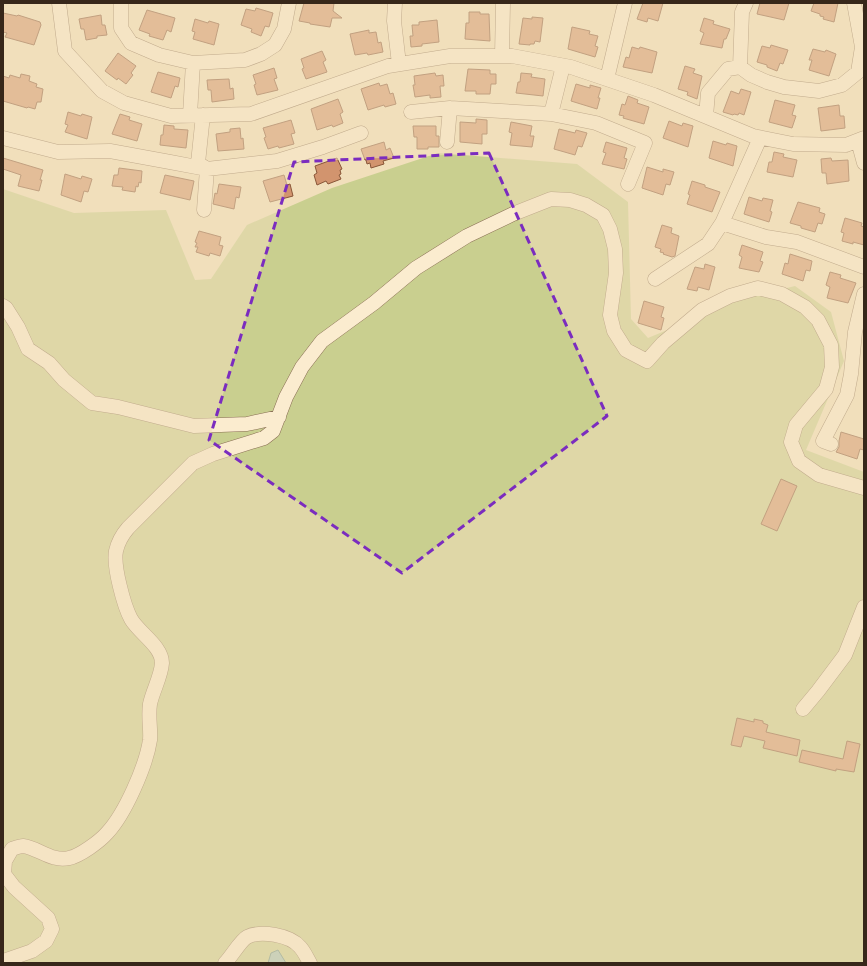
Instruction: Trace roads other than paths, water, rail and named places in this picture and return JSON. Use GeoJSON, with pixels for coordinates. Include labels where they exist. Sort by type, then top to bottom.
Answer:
{"type":"FeatureCollection","features":[{"type":"Feature","properties":{"kind":"street"},"geometry":{"type":"LineString","coordinates":[[59,3],[65,51],[102,91],[124,103],[171,116],[251,114],[388,66],[450,56],[512,56],[563,66],[607,79],[654,95],[760,138],[793,144],[846,145],[861,139],[864,163]]}},
{"type":"Feature","properties":{"kind":"street"},"geometry":{"type":"LineString","coordinates":[[121,3],[121,28],[131,43],[159,55],[194,63],[245,60],[261,54],[276,45],[284,29],[289,3]]}},
{"type":"Feature","properties":{"kind":"street"},"geometry":{"type":"LineString","coordinates":[[395,3],[394,21],[399,64]]}},
{"type":"Feature","properties":{"kind":"street"},"geometry":{"type":"LineString","coordinates":[[502,56],[503,3]]}},
{"type":"Feature","properties":{"kind":"street"},"geometry":{"type":"LineString","coordinates":[[607,79],[625,3]]}},
{"type":"Feature","properties":{"kind":"street"},"geometry":{"type":"LineString","coordinates":[[740,67],[742,12],[746,3]]}},
{"type":"Feature","properties":{"kind":"street"},"geometry":{"type":"LineString","coordinates":[[706,116],[708,93],[728,69],[740,67],[751,75],[784,87],[819,91],[842,85],[858,72],[862,47],[854,3]]}},
{"type":"Feature","properties":{"kind":"street"},"geometry":{"type":"LineString","coordinates":[[194,63],[198,163],[206,170]]}},
{"type":"Feature","properties":{"kind":"street"},"geometry":{"type":"LineString","coordinates":[[551,114],[563,66]]}},
{"type":"Feature","properties":{"kind":"street"},"geometry":{"type":"LineString","coordinates":[[447,142],[450,108]]}},
{"type":"Feature","properties":{"kind":"street"},"geometry":{"type":"LineString","coordinates":[[412,112],[450,108],[551,114],[596,123],[645,143],[628,184]]}},
{"type":"Feature","properties":{"kind":"street"},"geometry":{"type":"LineString","coordinates":[[3,138],[58,152],[110,152],[170,162],[206,170],[277,161],[361,134]]}},
{"type":"Feature","properties":{"kind":"street"},"geometry":{"type":"LineString","coordinates":[[655,279],[708,244],[722,223],[760,138]]}},
{"type":"Feature","properties":{"kind":"street"},"geometry":{"type":"LineString","coordinates":[[204,210],[206,170]]}},
{"type":"Feature","properties":{"kind":"street"},"geometry":{"type":"LineString","coordinates":[[3,961],[32,951],[46,941],[52,929],[48,918],[14,887],[4,874],[5,861],[12,849],[22,846],[54,858],[70,858],[85,850],[107,834],[120,816],[145,760],[150,739],[148,718],[150,702],[162,663],[159,652],[131,620],[126,606],[116,565],[116,552],[120,538],[128,528],[193,463],[213,454],[264,438],[273,431],[286,397],[302,367],[322,342],[374,303],[416,268],[467,236],[513,214],[551,199],[570,200],[586,205],[603,215],[610,229],[614,249],[616,273],[610,315],[612,326],[626,350],[647,361],[702,310],[730,296],[758,288],[782,294],[805,307],[818,320],[831,345],[832,368],[826,389],[796,425],[791,442],[799,461],[818,474],[864,488]]}},
{"type":"Feature","properties":{"kind":"street"},"geometry":{"type":"LineString","coordinates":[[722,223],[766,237],[797,242],[864,267]]}},
{"type":"Feature","properties":{"kind":"street"},"geometry":{"type":"LineString","coordinates":[[830,444],[823,441],[847,395],[851,374],[855,332],[864,294]]}},
{"type":"Feature","properties":{"kind":"street"},"geometry":{"type":"LineString","coordinates":[[3,306],[6,308],[18,327],[28,349],[49,363],[64,380],[92,403],[118,407],[194,426],[247,424],[279,417]]}},
{"type":"Feature","properties":{"kind":"street"},"geometry":{"type":"LineString","coordinates":[[803,709],[845,655],[864,607]]}},
{"type":"Feature","properties":{"kind":"street"},"geometry":{"type":"LineString","coordinates":[[225,963],[246,937],[258,934],[274,934],[289,939],[300,946],[310,963]]}},
{"type":"Feature","properties":{"kind":"water"},"geometry":{"type":"Polygon","coordinates":[[[278,950],[286,963],[268,963],[271,953],[278,950]]]}}]}
